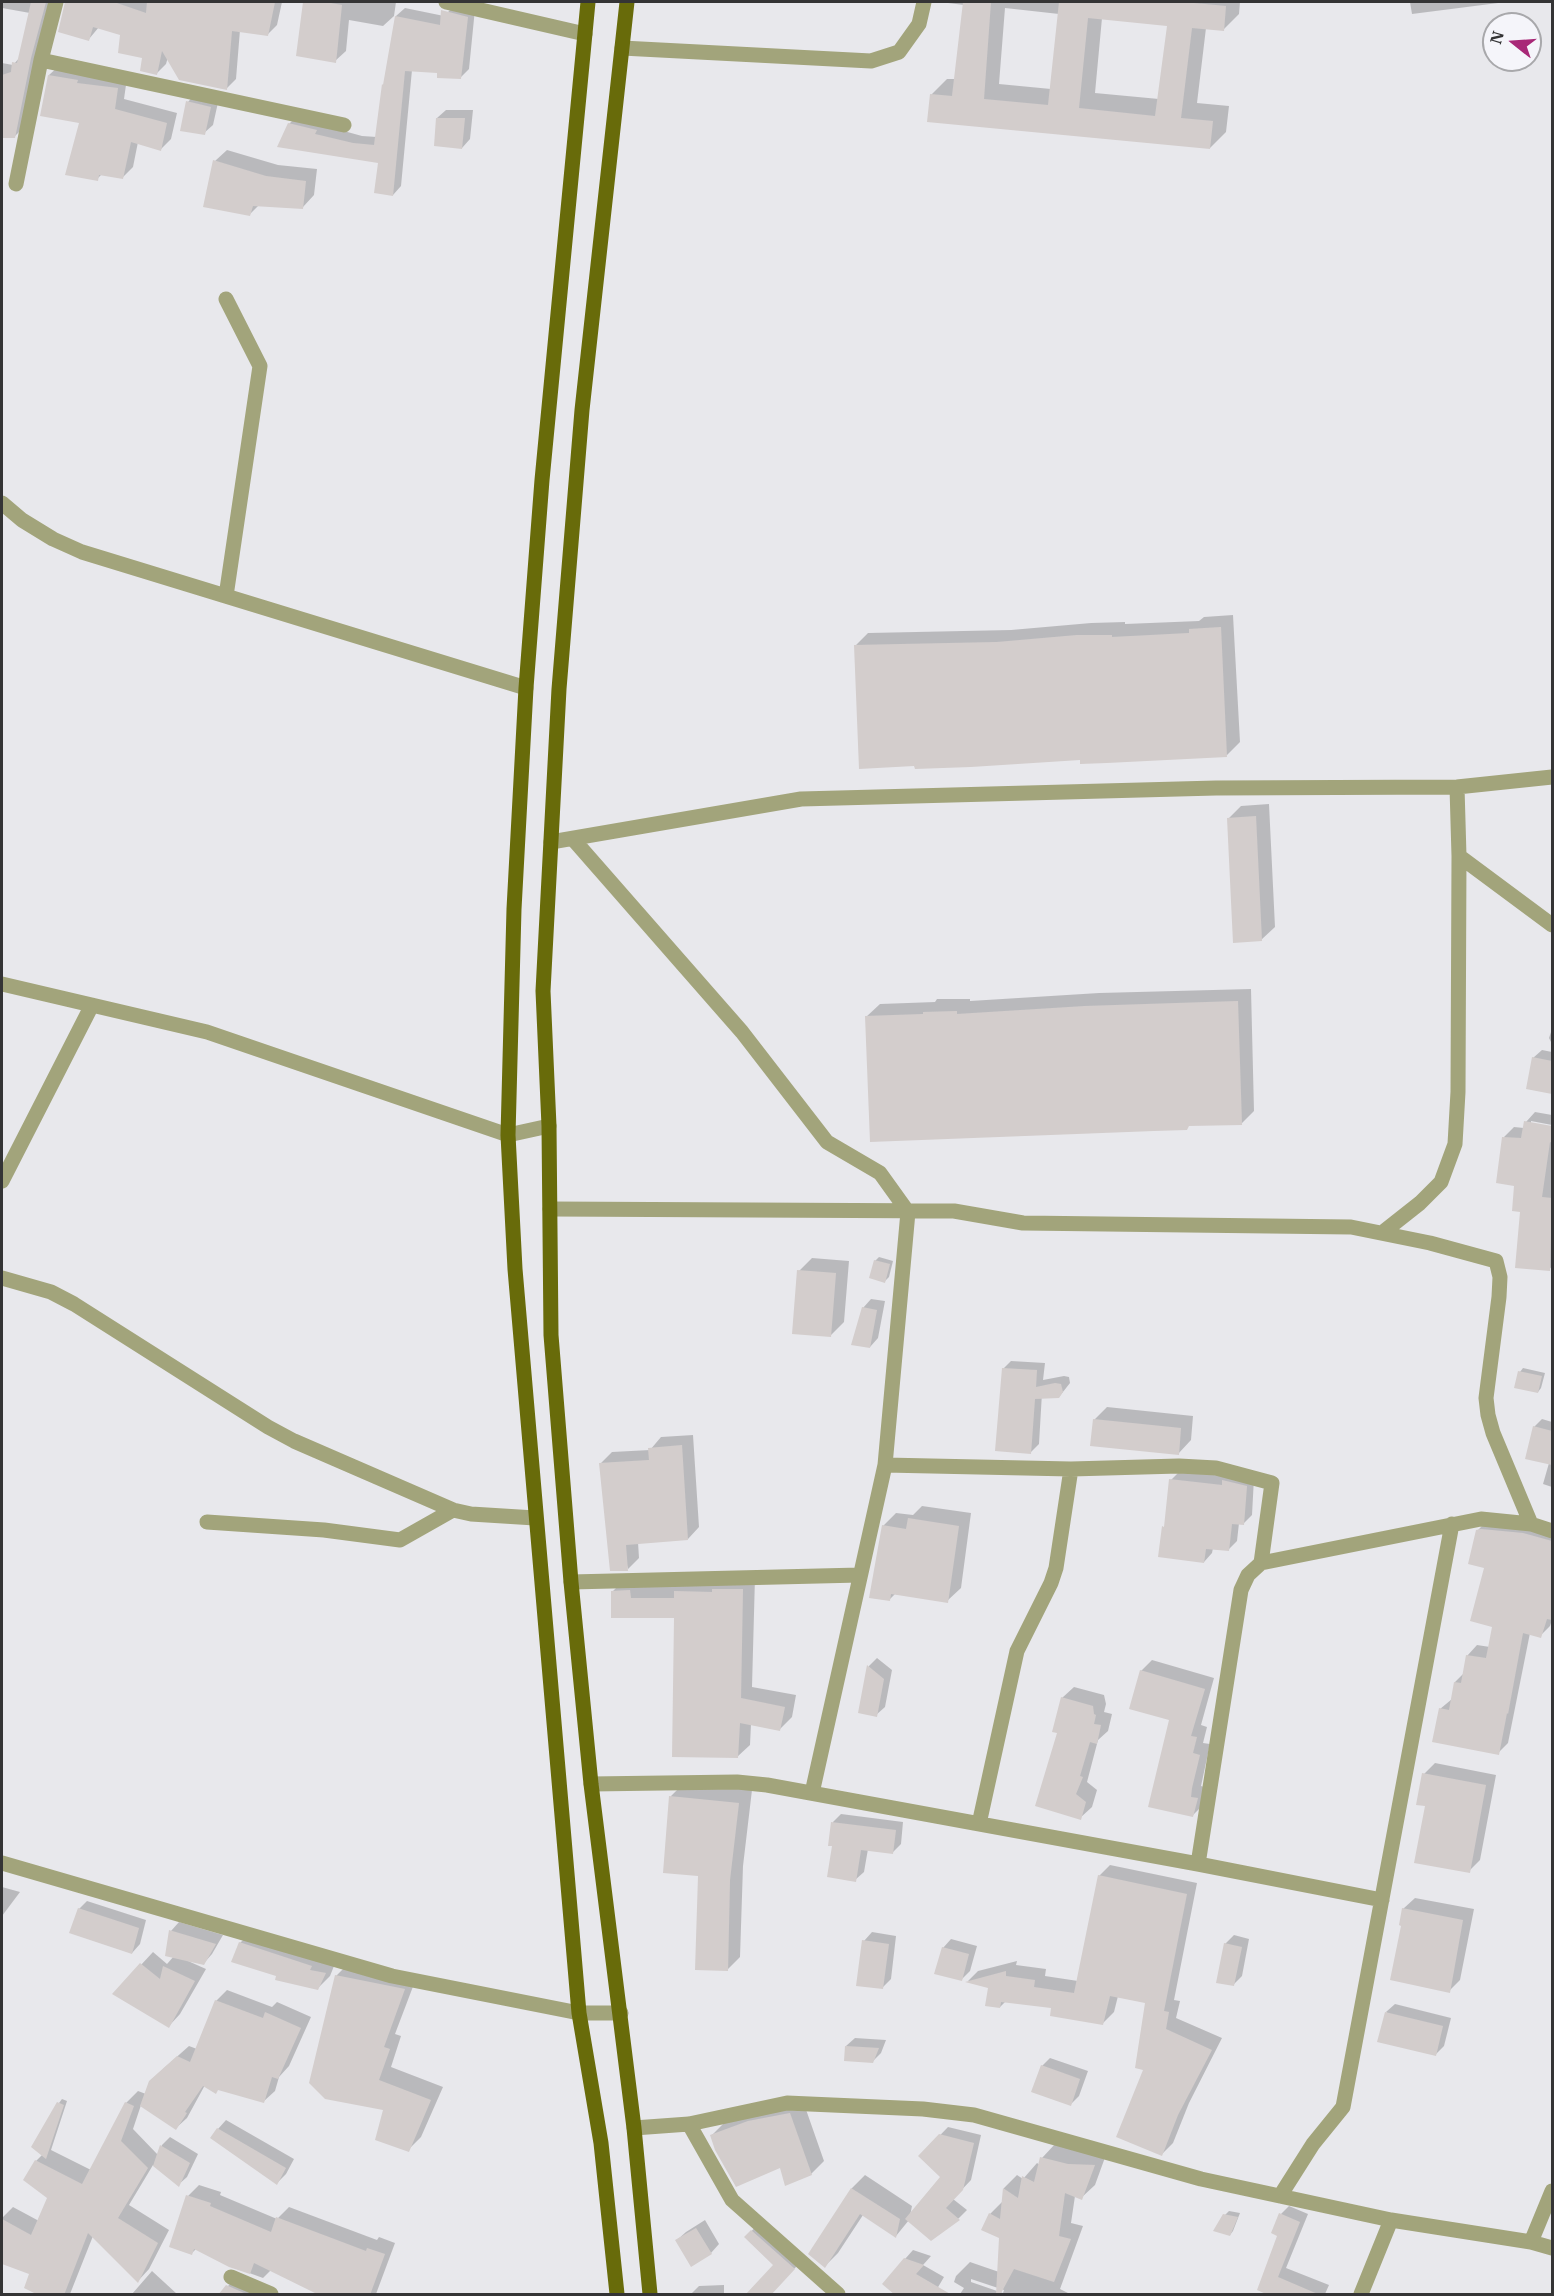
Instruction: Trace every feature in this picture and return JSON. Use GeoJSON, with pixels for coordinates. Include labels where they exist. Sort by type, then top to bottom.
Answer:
{"type":"FeatureCollection","features":[{"type":"Feature","properties":{"kind":"main road"},"geometry":{"type":"LineString","coordinates":[[588,2],[543,468],[526,688],[514,909],[508,1134],[515,1269],[535,1518],[557,1740],[579,2013],[601,2143],[618,2295]]}},
{"type":"Feature","properties":{"kind":"main road"},"geometry":{"type":"LineString","coordinates":[[627,2],[582,410],[559,689],[543,991],[549,1126],[551,1335],[571,1582],[591,1784],[634,2128],[650,2295]]}},
{"type":"Feature","properties":{"kind":"street"},"geometry":{"type":"LineString","coordinates":[[16,184],[41,60],[56,2]]}},
{"type":"Feature","properties":{"kind":"street"},"geometry":{"type":"LineString","coordinates":[[446,2],[585,34]]}},
{"type":"Feature","properties":{"kind":"street"},"geometry":{"type":"LineString","coordinates":[[622,48],[872,61],[899,52],[919,24],[924,2]]}},
{"type":"Feature","properties":{"kind":"street"},"geometry":{"type":"LineString","coordinates":[[41,60],[344,125]]}},
{"type":"Feature","properties":{"kind":"street"},"geometry":{"type":"LineString","coordinates":[[226,299],[260,366],[226,596]]}},
{"type":"Feature","properties":{"kind":"street"},"geometry":{"type":"LineString","coordinates":[[2,503],[30,525],[82,552],[526,688]]}},
{"type":"Feature","properties":{"kind":"street"},"geometry":{"type":"LineString","coordinates":[[551,842],[801,799],[1216,788],[1456,787],[1552,777]]}},
{"type":"Feature","properties":{"kind":"street"},"geometry":{"type":"LineString","coordinates":[[1382,1233],[1420,1203],[1441,1182],[1455,1144],[1458,1092],[1459,856],[1456,787]]}},
{"type":"Feature","properties":{"kind":"street"},"geometry":{"type":"LineString","coordinates":[[573,839],[742,1032],[827,1142],[880,1173],[908,1212],[885,1465],[812,1793]]}},
{"type":"Feature","properties":{"kind":"street"},"geometry":{"type":"LineString","coordinates":[[1459,856],[1552,925]]}},
{"type":"Feature","properties":{"kind":"street"},"geometry":{"type":"LineString","coordinates":[[2,984],[207,1032],[508,1134],[549,1126]]}},
{"type":"Feature","properties":{"kind":"street"},"geometry":{"type":"LineString","coordinates":[[2,1181],[92,1005]]}},
{"type":"Feature","properties":{"kind":"street"},"geometry":{"type":"LineString","coordinates":[[550,1209],[954,1211],[1023,1222],[1351,1227],[1430,1243],[1496,1261],[1500,1277],[1499,1297],[1486,1398],[1488,1415],[1493,1433],[1531,1524]]}},
{"type":"Feature","properties":{"kind":"street"},"geometry":{"type":"LineString","coordinates":[[2,1278],[51,1292],[74,1304],[268,1427],[294,1441],[453,1510],[471,1514],[535,1518]]}},
{"type":"Feature","properties":{"kind":"street"},"geometry":{"type":"LineString","coordinates":[[885,1465],[1071,1469],[1179,1466],[1216,1468],[1272,1483],[1261,1563]]}},
{"type":"Feature","properties":{"kind":"street"},"geometry":{"type":"LineString","coordinates":[[979,1824],[1017,1651],[1051,1583],[1056,1568],[1071,1469]]}},
{"type":"Feature","properties":{"kind":"street"},"geometry":{"type":"LineString","coordinates":[[207,1522],[324,1530],[400,1540],[453,1510]]}},
{"type":"Feature","properties":{"kind":"street"},"geometry":{"type":"LineString","coordinates":[[1198,1864],[1241,1590],[1248,1575],[1261,1563],[1481,1519],[1531,1524],[1552,1531]]}},
{"type":"Feature","properties":{"kind":"street"},"geometry":{"type":"LineString","coordinates":[[1280,2196],[1313,2144],[1343,2108],[1452,1524]]}},
{"type":"Feature","properties":{"kind":"street"},"geometry":{"type":"LineString","coordinates":[[571,1582],[860,1575]]}},
{"type":"Feature","properties":{"kind":"street"},"geometry":{"type":"LineString","coordinates":[[591,1784],[737,1782],[812,1793],[1382,1900]]}},
{"type":"Feature","properties":{"kind":"street"},"geometry":{"type":"LineString","coordinates":[[2,1863],[392,1976],[579,2013],[621,2013]]}},
{"type":"Feature","properties":{"kind":"street"},"geometry":{"type":"LineString","coordinates":[[634,2128],[689,2124],[787,2103],[923,2109],[974,2115],[1201,2179],[1391,2220],[1532,2242],[1552,2248]]}},
{"type":"Feature","properties":{"kind":"street"},"geometry":{"type":"LineString","coordinates":[[689,2124],[732,2200],[838,2295]]}},
{"type":"Feature","properties":{"kind":"street"},"geometry":{"type":"LineString","coordinates":[[1532,2242],[1552,2191]]}},
{"type":"Feature","properties":{"kind":"street"},"geometry":{"type":"LineString","coordinates":[[1361,2295],[1391,2220]]}},
{"type":"Feature","properties":{"kind":"street"},"geometry":{"type":"LineString","coordinates":[[231,2277],[271,2295]]}},
{"type":"Feature","properties":{"kind":"building"},"geometry":{"type":"Polygon","coordinates":[[[31,2],[46,2],[31,58],[15,138],[2,138],[2,75],[11,72],[12,62],[17,63],[31,2]]]}},
{"type":"Feature","properties":{"kind":"building"},"geometry":{"type":"Polygon","coordinates":[[[65,2],[114,2],[146,13],[147,2],[275,2],[268,36],[232,31],[227,90],[179,80],[162,51],[157,75],[140,71],[142,58],[118,53],[120,35],[93,27],[89,41],[58,32],[65,2]]]}},
{"type":"Feature","properties":{"kind":"building"},"geometry":{"type":"Polygon","coordinates":[[[303,2],[342,5],[336,63],[296,56],[303,2]]]}},
{"type":"Feature","properties":{"kind":"building"},"geometry":{"type":"Polygon","coordinates":[[[963,2],[991,2],[984,99],[1048,105],[1059,2],[1183,2],[1226,6],[1224,31],[1192,28],[1181,118],[1213,121],[1210,149],[927,122],[930,94],[952,96],[963,2]],[[1088,18],[1079,108],[1155,116],[1167,26],[1088,18]]]}},
{"type":"Feature","properties":{"kind":"building"},"geometry":{"type":"Polygon","coordinates":[[[441,10],[468,17],[461,79],[437,78],[437,73],[405,71],[393,196],[374,193],[378,163],[277,147],[288,123],[317,130],[315,134],[353,143],[374,145],[382,84],[395,16],[440,25],[441,10]]]}},
{"type":"Feature","properties":{"kind":"building"},"geometry":{"type":"Polygon","coordinates":[[[48,75],[78,80],[77,83],[118,88],[115,109],[167,123],[161,151],[131,142],[123,179],[99,175],[98,181],[65,175],[79,123],[40,116],[48,75]]]}},
{"type":"Feature","properties":{"kind":"building"},"geometry":{"type":"Polygon","coordinates":[[[186,101],[211,107],[205,135],[180,131],[186,101]]]}},
{"type":"Feature","properties":{"kind":"building"},"geometry":{"type":"Polygon","coordinates":[[[436,118],[465,118],[462,149],[434,146],[436,118]]]}},
{"type":"Feature","properties":{"kind":"building"},"geometry":{"type":"Polygon","coordinates":[[[213,160],[266,176],[306,181],[303,209],[253,206],[250,216],[203,207],[213,160]]]}},
{"type":"Feature","properties":{"kind":"building"},"geometry":{"type":"Polygon","coordinates":[[[1221,627],[1227,757],[1080,764],[1080,760],[971,767],[915,769],[914,766],[859,769],[854,645],[997,642],[1077,635],[1112,635],[1112,637],[1189,633],[1189,629],[1221,627]]]}},
{"type":"Feature","properties":{"kind":"building"},"geometry":{"type":"Polygon","coordinates":[[[1256,816],[1262,941],[1233,943],[1227,818],[1256,816]]]}},
{"type":"Feature","properties":{"kind":"building"},"geometry":{"type":"Polygon","coordinates":[[[1238,1001],[1242,1125],[1189,1126],[1187,1130],[870,1142],[865,1016],[1238,1001]]]}},
{"type":"Feature","properties":{"kind":"building"},"geometry":{"type":"Polygon","coordinates":[[[1532,1057],[1552,1061],[1552,1094],[1526,1089],[1532,1057]]]}},
{"type":"Feature","properties":{"kind":"building"},"geometry":{"type":"Polygon","coordinates":[[[1524,1121],[1552,1126],[1552,1143],[1550,1142],[1542,1197],[1552,1198],[1550,1271],[1515,1268],[1520,1212],[1512,1211],[1514,1186],[1496,1183],[1502,1137],[1521,1138],[1524,1121]]]}},
{"type":"Feature","properties":{"kind":"building"},"geometry":{"type":"Polygon","coordinates":[[[874,1260],[890,1264],[885,1283],[869,1278],[874,1260]]]}},
{"type":"Feature","properties":{"kind":"building"},"geometry":{"type":"Polygon","coordinates":[[[797,1270],[836,1273],[831,1337],[792,1334],[797,1270]]]}},
{"type":"Feature","properties":{"kind":"building"},"geometry":{"type":"Polygon","coordinates":[[[862,1307],[877,1310],[870,1348],[851,1345],[862,1307]]]}},
{"type":"Feature","properties":{"kind":"building"},"geometry":{"type":"Polygon","coordinates":[[[1002,1368],[1037,1370],[1036,1387],[1061,1384],[1063,1392],[1059,1398],[1035,1399],[1031,1454],[995,1451],[1002,1368]]]}},
{"type":"Feature","properties":{"kind":"building"},"geometry":{"type":"Polygon","coordinates":[[[1518,1371],[1542,1376],[1538,1393],[1514,1388],[1518,1371]]]}},
{"type":"Feature","properties":{"kind":"building"},"geometry":{"type":"Polygon","coordinates":[[[1093,1419],[1181,1428],[1179,1455],[1090,1446],[1093,1419]]]}},
{"type":"Feature","properties":{"kind":"building"},"geometry":{"type":"Polygon","coordinates":[[[1533,1426],[1552,1431],[1552,1465],[1525,1459],[1533,1426]]]}},
{"type":"Feature","properties":{"kind":"building"},"geometry":{"type":"Polygon","coordinates":[[[682,1445],[688,1540],[626,1545],[628,1571],[610,1571],[599,1463],[649,1460],[648,1448],[682,1445]]]}},
{"type":"Feature","properties":{"kind":"building"},"geometry":{"type":"Polygon","coordinates":[[[1169,1479],[1222,1485],[1222,1480],[1247,1486],[1244,1525],[1232,1524],[1229,1551],[1206,1549],[1204,1563],[1158,1557],[1169,1479]]]}},
{"type":"Feature","properties":{"kind":"building"},"geometry":{"type":"Polygon","coordinates":[[[908,1518],[959,1526],[948,1603],[891,1594],[890,1601],[869,1598],[882,1525],[906,1529],[908,1518]]]}},
{"type":"Feature","properties":{"kind":"building"},"geometry":{"type":"Polygon","coordinates":[[[1476,1530],[1523,1533],[1552,1541],[1552,1620],[1547,1619],[1541,1638],[1523,1633],[1499,1755],[1432,1742],[1439,1708],[1449,1710],[1454,1682],[1461,1683],[1466,1655],[1486,1658],[1492,1627],[1470,1621],[1484,1568],[1468,1564],[1476,1530]]]}},
{"type":"Feature","properties":{"kind":"building"},"geometry":{"type":"Polygon","coordinates":[[[712,1589],[743,1589],[741,1698],[785,1707],[780,1731],[740,1723],[738,1758],[672,1757],[674,1618],[611,1618],[611,1591],[630,1590],[631,1598],[674,1598],[674,1591],[712,1592],[712,1589]]]}},
{"type":"Feature","properties":{"kind":"building"},"geometry":{"type":"Polygon","coordinates":[[[867,1665],[884,1679],[877,1717],[858,1713],[867,1665]]]}},
{"type":"Feature","properties":{"kind":"building"},"geometry":{"type":"Polygon","coordinates":[[[1140,1670],[1205,1689],[1191,1736],[1197,1737],[1193,1753],[1200,1755],[1192,1788],[1191,1797],[1198,1798],[1193,1817],[1148,1807],[1169,1720],[1129,1709],[1140,1670]]]}},
{"type":"Feature","properties":{"kind":"building"},"geometry":{"type":"Polygon","coordinates":[[[1061,1697],[1093,1706],[1096,1715],[1094,1724],[1101,1725],[1097,1744],[1090,1742],[1080,1776],[1083,1777],[1076,1794],[1086,1802],[1081,1820],[1035,1806],[1057,1733],[1052,1732],[1061,1697]]]}},
{"type":"Feature","properties":{"kind":"building"},"geometry":{"type":"Polygon","coordinates":[[[1422,1773],[1486,1785],[1470,1873],[1414,1863],[1425,1806],[1416,1805],[1422,1773]]]}},
{"type":"Feature","properties":{"kind":"building"},"geometry":{"type":"Polygon","coordinates":[[[669,1796],[739,1803],[730,1880],[728,1971],[695,1970],[698,1876],[663,1873],[669,1796]]]}},
{"type":"Feature","properties":{"kind":"building"},"geometry":{"type":"Polygon","coordinates":[[[831,1822],[896,1830],[893,1854],[861,1850],[856,1882],[827,1877],[832,1846],[828,1846],[831,1822]]]}},
{"type":"Feature","properties":{"kind":"building"},"geometry":{"type":"Polygon","coordinates":[[[1098,1875],[1187,1894],[1164,2011],[1169,2012],[1166,2029],[1212,2050],[1178,2115],[1162,2156],[1116,2137],[1143,2070],[1135,2068],[1145,2003],[1110,1996],[1103,2025],[1050,2016],[1051,2008],[1001,2002],[1000,2008],[985,2006],[988,1988],[965,1982],[1006,1971],[1006,1976],[1035,1980],[1034,1987],[1074,1993],[1098,1875]]]}},
{"type":"Feature","properties":{"kind":"building"},"geometry":{"type":"Polygon","coordinates":[[[78,1908],[139,1928],[132,1954],[69,1933],[78,1908]]]}},
{"type":"Feature","properties":{"kind":"building"},"geometry":{"type":"Polygon","coordinates":[[[1402,1908],[1463,1920],[1450,1993],[1390,1980],[1401,1926],[1399,1925],[1402,1908]]]}},
{"type":"Feature","properties":{"kind":"building"},"geometry":{"type":"Polygon","coordinates":[[[169,1930],[216,1944],[204,1965],[165,1956],[169,1930]]]}},
{"type":"Feature","properties":{"kind":"building"},"geometry":{"type":"Polygon","coordinates":[[[862,1940],[889,1944],[883,1989],[856,1986],[862,1940]]]}},
{"type":"Feature","properties":{"kind":"building"},"geometry":{"type":"Polygon","coordinates":[[[239,1942],[312,1966],[310,1970],[326,1973],[318,1990],[275,1980],[276,1976],[231,1962],[239,1942]]]}},
{"type":"Feature","properties":{"kind":"building"},"geometry":{"type":"Polygon","coordinates":[[[1224,1943],[1242,1947],[1234,1986],[1216,1983],[1224,1943]]]}},
{"type":"Feature","properties":{"kind":"building"},"geometry":{"type":"Polygon","coordinates":[[[942,1947],[969,1954],[962,1981],[934,1974],[942,1947]]]}},
{"type":"Feature","properties":{"kind":"building"},"geometry":{"type":"Polygon","coordinates":[[[140,1963],[160,1979],[163,1966],[195,1981],[169,2028],[112,1994],[140,1963]]]}},
{"type":"Feature","properties":{"kind":"building"},"geometry":{"type":"Polygon","coordinates":[[[335,1975],[405,1989],[384,2047],[390,2049],[379,2080],[431,2100],[409,2152],[375,2140],[383,2110],[325,2099],[309,2083],[335,1975]]]}},
{"type":"Feature","properties":{"kind":"building"},"geometry":{"type":"Polygon","coordinates":[[[215,2000],[263,2018],[265,2012],[301,2028],[278,2079],[272,2077],[264,2103],[218,2090],[216,2094],[203,2086],[176,2130],[140,2106],[149,2081],[177,2056],[190,2062],[215,2000]]]}},
{"type":"Feature","properties":{"kind":"building"},"geometry":{"type":"Polygon","coordinates":[[[1385,2012],[1443,2026],[1436,2056],[1377,2042],[1385,2012]]]}},
{"type":"Feature","properties":{"kind":"building"},"geometry":{"type":"Polygon","coordinates":[[[845,2046],[879,2048],[873,2063],[844,2061],[845,2046]]]}},
{"type":"Feature","properties":{"kind":"building"},"geometry":{"type":"Polygon","coordinates":[[[1041,2065],[1080,2079],[1071,2106],[1031,2092],[1041,2065]]]}},
{"type":"Feature","properties":{"kind":"building"},"geometry":{"type":"Polygon","coordinates":[[[57,2102],[64,2105],[46,2159],[31,2147],[57,2102]]]}},
{"type":"Feature","properties":{"kind":"building"},"geometry":{"type":"Polygon","coordinates":[[[125,2102],[134,2106],[121,2141],[148,2168],[118,2218],[158,2243],[138,2283],[88,2233],[64,2295],[38,2295],[24,2288],[29,2274],[2,2264],[2,2219],[31,2235],[47,2198],[23,2180],[35,2160],[82,2184],[125,2102]]]}},
{"type":"Feature","properties":{"kind":"building"},"geometry":{"type":"Polygon","coordinates":[[[790,2113],[812,2175],[785,2186],[780,2168],[736,2187],[715,2150],[710,2135],[748,2121],[790,2113]]]}},
{"type":"Feature","properties":{"kind":"building"},"geometry":{"type":"Polygon","coordinates":[[[217,2128],[286,2168],[277,2185],[210,2138],[217,2128]]]}},
{"type":"Feature","properties":{"kind":"building"},"geometry":{"type":"Polygon","coordinates":[[[939,2134],[974,2143],[963,2190],[946,2208],[960,2220],[931,2241],[905,2219],[940,2177],[918,2156],[939,2134]]]}},
{"type":"Feature","properties":{"kind":"building"},"geometry":{"type":"Polygon","coordinates":[[[160,2145],[190,2163],[179,2187],[153,2166],[160,2145]]]}},
{"type":"Feature","properties":{"kind":"building"},"geometry":{"type":"Polygon","coordinates":[[[1040,2157],[1068,2164],[1095,2165],[1082,2200],[1065,2193],[1059,2236],[1071,2239],[1054,2282],[1014,2269],[1000,2295],[996,2295],[999,2238],[981,2230],[989,2213],[1000,2219],[1003,2188],[1018,2198],[1022,2176],[1034,2182],[1040,2157]]]}},
{"type":"Feature","properties":{"kind":"building"},"geometry":{"type":"Polygon","coordinates":[[[851,2188],[900,2219],[896,2238],[860,2214],[825,2268],[808,2254],[851,2188]]]}},
{"type":"Feature","properties":{"kind":"building"},"geometry":{"type":"Polygon","coordinates":[[[186,2195],[211,2203],[210,2206],[271,2232],[276,2217],[366,2251],[367,2248],[385,2254],[370,2295],[319,2295],[254,2263],[250,2274],[229,2267],[194,2249],[192,2255],[169,2247],[186,2195]]]}},
{"type":"Feature","properties":{"kind":"building"},"geometry":{"type":"Polygon","coordinates":[[[1279,2213],[1300,2222],[1278,2277],[1320,2295],[1268,2295],[1257,2290],[1277,2236],[1271,2233],[1279,2213]]]}},
{"type":"Feature","properties":{"kind":"building"},"geometry":{"type":"Polygon","coordinates":[[[1223,2214],[1238,2217],[1230,2236],[1213,2231],[1223,2214]]]}},
{"type":"Feature","properties":{"kind":"building"},"geometry":{"type":"Polygon","coordinates":[[[696,2228],[712,2254],[691,2267],[675,2240],[696,2228]]]}},
{"type":"Feature","properties":{"kind":"building"},"geometry":{"type":"Polygon","coordinates":[[[751,2230],[795,2269],[771,2295],[745,2295],[773,2265],[744,2237],[751,2230]]]}},
{"type":"Feature","properties":{"kind":"building"},"geometry":{"type":"Polygon","coordinates":[[[904,2258],[924,2265],[916,2274],[952,2295],[895,2295],[882,2284],[904,2258]]]}},
{"type":"Feature","properties":{"kind":"building"},"geometry":{"type":"Polygon","coordinates":[[[226,2285],[244,2293],[243,2295],[218,2295],[226,2285]]]}}]}
